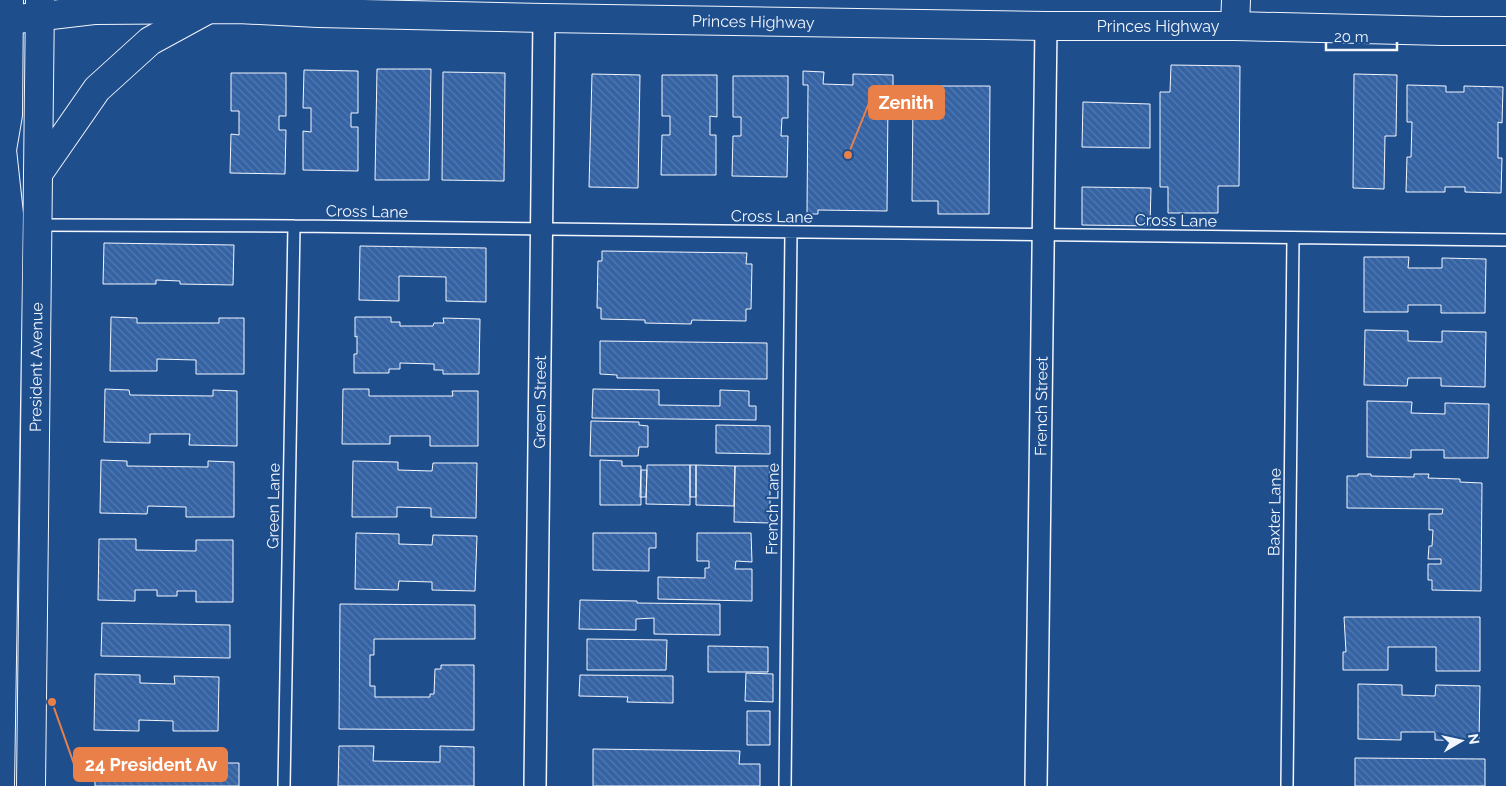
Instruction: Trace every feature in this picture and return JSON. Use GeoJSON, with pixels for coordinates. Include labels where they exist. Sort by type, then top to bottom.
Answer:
{"type":"FeatureCollection","features":[{"type":"Feature","properties":{"kind":"highway","name":"Princes Highway"},"geometry":{"type":"LineString","coordinates":[[6,13],[40,9],[208,9],[544,18],[1046,26],[1236,13],[1443,31],[1506,31]]}},
{"type":"Feature","properties":{"kind":"highway","name":"President Avenue"},"geometry":{"type":"LineString","coordinates":[[30,786],[40,9]]}},
{"type":"Feature","properties":{"kind":"highway"},"geometry":{"type":"LineString","coordinates":[[38,174],[97,89],[150,41],[208,9]]}},
{"type":"Feature","properties":{"kind":"highway","name":"President Avenue"},"geometry":{"type":"LineString","coordinates":[[0,786],[9,214],[1,148],[8,115],[6,13]]}},
{"type":"Feature","properties":{"kind":"street","name":"Green Street"},"geometry":{"type":"LineString","coordinates":[[535,786],[544,18]]}},
{"type":"Feature","properties":{"kind":"street","name":"French Street"},"geometry":{"type":"LineString","coordinates":[[1036,786],[1046,26]]}},
{"type":"Feature","properties":{"kind":"lane","name":"Cross Lane"},"geometry":{"type":"LineString","coordinates":[[37,225],[294,226],[1506,240]]}},
{"type":"Feature","properties":{"kind":"lane","name":"Green Lane"},"geometry":{"type":"LineString","coordinates":[[284,786],[294,226]]}},
{"type":"Feature","properties":{"kind":"lane","name":"French Lane"},"geometry":{"type":"LineString","coordinates":[[785,786],[791,232]]}},
{"type":"Feature","properties":{"kind":"lane","name":"Baxter Lane"},"geometry":{"type":"LineString","coordinates":[[1287,786],[1293,238]]}},
{"type":"Feature","properties":{"kind":"building"},"geometry":{"type":"Polygon","coordinates":[[[1171,65],[1240,66],[1239,186],[1218,186],[1218,213],[1168,213],[1168,187],[1160,187],[1160,92],[1170,92],[1171,65]]]}},
{"type":"Feature","properties":{"kind":"building"},"geometry":{"type":"Polygon","coordinates":[[[377,69],[431,69],[429,180],[375,180],[377,69]]]}},
{"type":"Feature","properties":{"kind":"building"},"geometry":{"type":"Polygon","coordinates":[[[304,70],[358,71],[358,113],[351,113],[351,127],[358,127],[358,171],[303,170],[303,131],[311,132],[311,108],[303,108],[304,70]]]}},
{"type":"Feature","properties":{"kind":"building"},"geometry":{"type":"Polygon","coordinates":[[[803,71],[824,72],[823,84],[853,85],[853,74],[893,75],[893,100],[888,100],[887,211],[818,210],[818,214],[807,214],[808,85],[803,85],[803,71]]]}},
{"type":"Feature","properties":{"kind":"building"},"geometry":{"type":"Polygon","coordinates":[[[443,72],[505,73],[504,181],[442,180],[443,72]]]}},
{"type":"Feature","properties":{"kind":"building"},"geometry":{"type":"Polygon","coordinates":[[[231,73],[286,73],[286,116],[279,116],[279,130],[286,130],[285,174],[230,173],[231,134],[239,135],[239,111],[231,111],[231,73]]]}},
{"type":"Feature","properties":{"kind":"building"},"geometry":{"type":"Polygon","coordinates":[[[592,74],[640,75],[638,188],[589,187],[592,74]]]}},
{"type":"Feature","properties":{"kind":"building"},"geometry":{"type":"Polygon","coordinates":[[[1354,74],[1397,75],[1396,136],[1385,136],[1384,189],[1353,188],[1354,74]]]}},
{"type":"Feature","properties":{"kind":"building"},"geometry":{"type":"Polygon","coordinates":[[[662,75],[717,75],[717,117],[710,116],[710,135],[716,135],[716,175],[661,175],[662,135],[670,135],[670,116],[662,116],[662,75]]]}},
{"type":"Feature","properties":{"kind":"building"},"geometry":{"type":"Polygon","coordinates":[[[733,76],[788,76],[788,118],[782,118],[781,136],[788,136],[787,177],[732,176],[733,136],[741,136],[741,117],[733,117],[733,76]]]}},
{"type":"Feature","properties":{"kind":"building"},"geometry":{"type":"Polygon","coordinates":[[[1407,85],[1446,86],[1446,92],[1464,92],[1464,86],[1503,87],[1502,123],[1498,122],[1498,158],[1502,158],[1501,193],[1465,192],[1465,187],[1445,187],[1445,192],[1406,192],[1407,157],[1411,157],[1412,122],[1407,122],[1407,85]]]}},
{"type":"Feature","properties":{"kind":"building"},"geometry":{"type":"Polygon","coordinates":[[[940,86],[990,86],[989,214],[938,214],[938,201],[912,201],[913,100],[940,100],[940,86]]]}},
{"type":"Feature","properties":{"kind":"building"},"geometry":{"type":"Polygon","coordinates":[[[1083,102],[1150,104],[1150,148],[1082,147],[1083,102]]]}},
{"type":"Feature","properties":{"kind":"building"},"geometry":{"type":"Polygon","coordinates":[[[1082,187],[1151,188],[1150,226],[1082,225],[1082,187]]]}},
{"type":"Feature","properties":{"kind":"building"},"geometry":{"type":"Polygon","coordinates":[[[104,243],[234,245],[233,285],[180,284],[180,281],[156,280],[156,284],[103,284],[104,243]]]}},
{"type":"Feature","properties":{"kind":"building"},"geometry":{"type":"Polygon","coordinates":[[[360,246],[486,248],[486,302],[446,301],[446,277],[399,276],[399,301],[359,300],[360,246]]]}},
{"type":"Feature","properties":{"kind":"building"},"geometry":{"type":"Polygon","coordinates":[[[602,251],[747,253],[746,264],[752,264],[751,309],[746,309],[746,321],[692,320],[691,324],[645,323],[645,320],[601,319],[601,308],[597,308],[598,261],[602,261],[602,251]]]}},
{"type":"Feature","properties":{"kind":"building"},"geometry":{"type":"Polygon","coordinates":[[[1364,257],[1409,257],[1408,268],[1442,268],[1442,258],[1486,259],[1485,313],[1441,313],[1441,305],[1408,305],[1408,312],[1364,312],[1364,257]]]}},
{"type":"Feature","properties":{"kind":"building"},"geometry":{"type":"Polygon","coordinates":[[[111,317],[137,318],[137,323],[219,323],[219,318],[244,318],[244,374],[196,374],[196,360],[157,359],[157,371],[110,371],[111,317]]]}},
{"type":"Feature","properties":{"kind":"building"},"geometry":{"type":"Polygon","coordinates":[[[355,317],[391,317],[391,322],[400,322],[400,326],[433,326],[434,323],[444,323],[443,318],[480,319],[479,374],[443,374],[443,370],[434,370],[434,364],[400,363],[400,369],[389,369],[389,373],[354,373],[354,354],[357,354],[355,317]]]}},
{"type":"Feature","properties":{"kind":"building"},"geometry":{"type":"Polygon","coordinates":[[[1365,330],[1408,331],[1408,341],[1442,342],[1442,331],[1486,332],[1485,387],[1441,386],[1441,378],[1408,378],[1407,386],[1364,385],[1365,330]]]}},
{"type":"Feature","properties":{"kind":"building"},"geometry":{"type":"Polygon","coordinates":[[[600,341],[767,343],[767,379],[617,378],[617,375],[600,374],[600,341]]]}},
{"type":"Feature","properties":{"kind":"building"},"geometry":{"type":"Polygon","coordinates":[[[105,389],[129,390],[130,395],[213,396],[213,390],[237,391],[237,446],[189,445],[190,434],[150,434],[150,443],[104,442],[105,389]]]}},
{"type":"Feature","properties":{"kind":"building"},"geometry":{"type":"Polygon","coordinates":[[[343,389],[369,389],[369,396],[453,396],[452,391],[478,391],[478,446],[430,446],[430,436],[390,436],[390,444],[342,444],[343,389]]]}},
{"type":"Feature","properties":{"kind":"building"},"geometry":{"type":"Polygon","coordinates":[[[593,389],[659,390],[659,405],[720,406],[720,390],[749,391],[749,406],[756,406],[756,420],[592,418],[593,389]]]}},
{"type":"Feature","properties":{"kind":"building"},"geometry":{"type":"Polygon","coordinates":[[[1367,401],[1412,402],[1411,413],[1445,414],[1445,403],[1489,404],[1488,458],[1444,458],[1444,450],[1411,450],[1411,458],[1367,457],[1367,401]]]}},
{"type":"Feature","properties":{"kind":"building"},"geometry":{"type":"Polygon","coordinates":[[[591,421],[639,422],[639,425],[648,426],[648,447],[639,447],[638,456],[590,456],[591,421]]]}},
{"type":"Feature","properties":{"kind":"building"},"geometry":{"type":"Polygon","coordinates":[[[716,425],[770,426],[770,454],[716,453],[716,425]]]}},
{"type":"Feature","properties":{"kind":"building"},"geometry":{"type":"Polygon","coordinates":[[[101,460],[127,461],[127,466],[208,467],[208,461],[234,462],[234,517],[186,517],[186,507],[148,506],[147,514],[100,513],[101,460]]]}},
{"type":"Feature","properties":{"kind":"building"},"geometry":{"type":"Polygon","coordinates":[[[600,460],[622,461],[622,466],[641,466],[641,505],[600,505],[600,460]]]}},
{"type":"Feature","properties":{"kind":"building"},"geometry":{"type":"Polygon","coordinates":[[[353,461],[398,462],[398,470],[432,471],[433,463],[477,463],[476,518],[431,517],[431,508],[397,507],[397,517],[352,517],[353,461]]]}},
{"type":"Feature","properties":{"kind":"building"},"geometry":{"type":"Polygon","coordinates":[[[647,465],[690,465],[690,505],[646,504],[647,465]]]}},
{"type":"Feature","properties":{"kind":"building"},"geometry":{"type":"Polygon","coordinates":[[[690,465],[696,465],[696,497],[690,497],[690,465]]]}},
{"type":"Feature","properties":{"kind":"building"},"geometry":{"type":"Polygon","coordinates":[[[696,465],[735,466],[734,506],[696,505],[696,465]]]}},
{"type":"Feature","properties":{"kind":"building"},"geometry":{"type":"Polygon","coordinates":[[[735,466],[770,466],[770,523],[734,522],[735,466]]]}},
{"type":"Feature","properties":{"kind":"building"},"geometry":{"type":"Polygon","coordinates":[[[641,470],[647,470],[646,497],[640,497],[641,470]]]}},
{"type":"Feature","properties":{"kind":"building"},"geometry":{"type":"Polygon","coordinates":[[[1358,474],[1414,477],[1414,474],[1429,474],[1428,478],[1460,479],[1460,482],[1482,483],[1481,591],[1432,590],[1432,580],[1428,580],[1428,564],[1441,564],[1441,559],[1428,559],[1429,546],[1432,546],[1433,530],[1429,530],[1429,514],[1442,514],[1443,509],[1347,508],[1347,476],[1358,476],[1358,474]]]}},
{"type":"Feature","properties":{"kind":"building"},"geometry":{"type":"Polygon","coordinates":[[[356,533],[399,534],[399,544],[432,545],[433,535],[477,536],[475,591],[432,590],[432,582],[399,581],[398,590],[355,589],[356,533]]]}},
{"type":"Feature","properties":{"kind":"building"},"geometry":{"type":"Polygon","coordinates":[[[593,533],[656,533],[656,548],[649,548],[649,571],[593,570],[593,533]]]}},
{"type":"Feature","properties":{"kind":"building"},"geometry":{"type":"Polygon","coordinates":[[[697,533],[751,533],[752,562],[736,561],[735,569],[752,569],[752,601],[658,599],[658,577],[705,578],[705,568],[709,568],[709,561],[697,561],[697,533]]]}},
{"type":"Feature","properties":{"kind":"building"},"geometry":{"type":"Polygon","coordinates":[[[99,539],[136,539],[136,550],[196,551],[196,540],[233,540],[233,602],[196,602],[196,591],[177,591],[177,596],[157,596],[157,590],[135,590],[135,601],[98,600],[99,539]]]}},
{"type":"Feature","properties":{"kind":"building"},"geometry":{"type":"Polygon","coordinates":[[[580,600],[720,604],[720,635],[654,634],[654,618],[636,619],[636,630],[579,629],[580,600]]]}},
{"type":"Feature","properties":{"kind":"building"},"geometry":{"type":"Polygon","coordinates":[[[340,604],[475,605],[475,639],[374,639],[374,655],[370,655],[370,686],[375,686],[375,697],[430,697],[430,694],[434,694],[435,669],[441,669],[441,665],[474,665],[474,730],[339,729],[340,604]]]}},
{"type":"Feature","properties":{"kind":"building"},"geometry":{"type":"Polygon","coordinates":[[[1344,617],[1480,617],[1480,671],[1436,671],[1436,647],[1388,647],[1388,670],[1343,670],[1343,652],[1346,652],[1344,617]]]}},
{"type":"Feature","properties":{"kind":"building"},"geometry":{"type":"Polygon","coordinates":[[[102,623],[230,625],[230,658],[101,656],[102,623]]]}},
{"type":"Feature","properties":{"kind":"building"},"geometry":{"type":"Polygon","coordinates":[[[587,639],[667,640],[666,670],[587,670],[587,639]]]}},
{"type":"Feature","properties":{"kind":"building"},"geometry":{"type":"Polygon","coordinates":[[[708,646],[768,647],[768,672],[708,672],[708,646]]]}},
{"type":"Feature","properties":{"kind":"building"},"geometry":{"type":"Polygon","coordinates":[[[746,673],[773,674],[773,702],[745,701],[746,673]]]}},
{"type":"Feature","properties":{"kind":"building"},"geometry":{"type":"Polygon","coordinates":[[[95,674],[140,675],[140,683],[175,684],[174,676],[219,677],[218,731],[173,731],[173,721],[139,720],[139,731],[94,730],[95,674]]]}},
{"type":"Feature","properties":{"kind":"building"},"geometry":{"type":"Polygon","coordinates":[[[580,675],[673,676],[673,703],[627,702],[628,697],[579,696],[580,675]]]}},
{"type":"Feature","properties":{"kind":"building"},"geometry":{"type":"Polygon","coordinates":[[[1358,684],[1402,685],[1402,695],[1435,696],[1436,685],[1480,686],[1479,741],[1435,740],[1435,732],[1401,732],[1401,740],[1358,739],[1358,684]]]}},
{"type":"Feature","properties":{"kind":"building"},"geometry":{"type":"Polygon","coordinates":[[[747,711],[770,711],[770,745],[747,745],[747,711]]]}},
{"type":"Feature","properties":{"kind":"building"},"geometry":{"type":"Polygon","coordinates":[[[339,746],[374,746],[373,761],[440,762],[440,746],[474,747],[474,786],[338,786],[339,746]]]}},
{"type":"Feature","properties":{"kind":"building"},"geometry":{"type":"Polygon","coordinates":[[[142,748],[194,748],[194,763],[239,763],[239,786],[95,786],[95,762],[142,762],[142,748]]]}},
{"type":"Feature","properties":{"kind":"building"},"geometry":{"type":"Polygon","coordinates":[[[593,749],[740,751],[739,764],[760,764],[760,786],[593,786],[593,749]]]}},
{"type":"Feature","properties":{"kind":"building"},"geometry":{"type":"Polygon","coordinates":[[[1355,758],[1485,759],[1485,786],[1355,786],[1355,758]]]}},
{"type":"Feature","properties":{"kind":"place","name":"Zenith"},"geometry":{"type":"Point","coordinates":[848,155]}},
{"type":"Feature","properties":{"kind":"place","name":"24 President Av"},"geometry":{"type":"Point","coordinates":[52,702]}}]}
